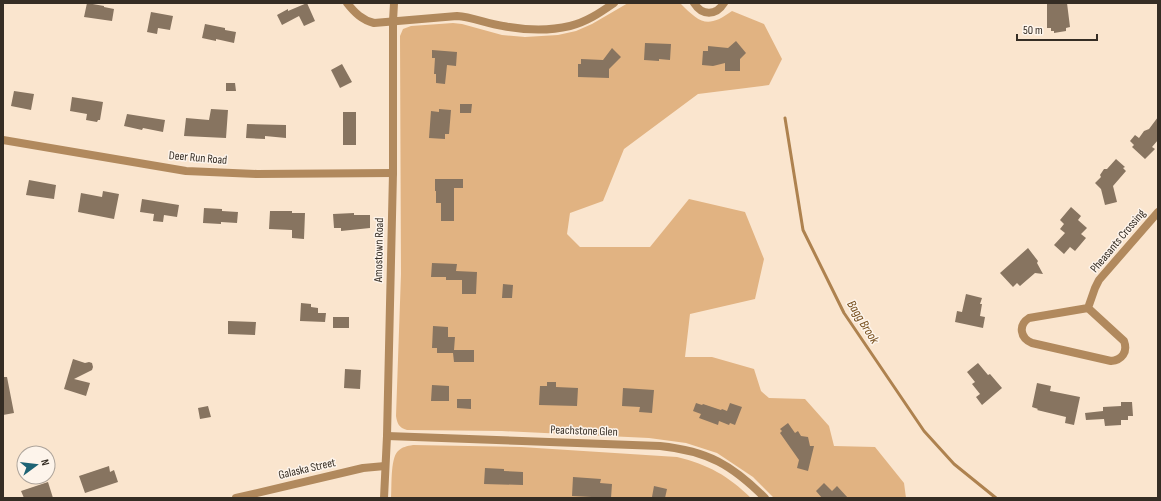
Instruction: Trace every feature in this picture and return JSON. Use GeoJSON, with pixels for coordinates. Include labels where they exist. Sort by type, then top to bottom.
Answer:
{"type":"FeatureCollection","features":[{"type":"Feature","properties":{"kind":"street"},"geometry":{"type":"LineString","coordinates":[[347,3],[364,20],[374,23],[457,16],[468,17],[497,25],[525,29],[556,28],[578,24],[598,14],[614,3]]}},
{"type":"Feature","properties":{"kind":"street","name":"Amostown Road"},"geometry":{"type":"LineString","coordinates":[[384,498],[387,436],[393,173],[394,3]]}},
{"type":"Feature","properties":{"kind":"street"},"geometry":{"type":"LineString","coordinates":[[694,3],[697,8],[710,13],[717,11],[724,3]]}},
{"type":"Feature","properties":{"kind":"street","name":"Deer Run Road"},"geometry":{"type":"LineString","coordinates":[[3,140],[186,171],[257,174],[393,173]]}},
{"type":"Feature","properties":{"kind":"street","name":"Pheasants Crossing"},"geometry":{"type":"LineString","coordinates":[[1088,308],[1099,280],[1158,212]]}},
{"type":"Feature","properties":{"kind":"street"},"geometry":{"type":"LineString","coordinates":[[1088,308],[1124,341],[1125,352],[1120,359],[1111,361],[1032,343],[1026,340],[1022,334],[1022,326],[1029,318],[1088,308]]}},
{"type":"Feature","properties":{"kind":"street","name":"Peachstone Glen"},"geometry":{"type":"LineString","coordinates":[[387,436],[660,446],[675,448],[702,455],[728,467],[751,484],[765,498]]}},
{"type":"Feature","properties":{"kind":"street","name":"Galaska Street"},"geometry":{"type":"LineString","coordinates":[[236,498],[363,468],[385,466]]}},
{"type":"Feature","properties":{"kind":"shaded area"},"geometry":{"type":"Polygon","coordinates":[[[628,3],[680,3],[699,19],[710,22],[723,17],[732,11],[764,24],[782,59],[769,85],[698,94],[624,149],[603,201],[570,213],[567,234],[580,247],[650,247],[689,199],[745,212],[764,259],[755,299],[690,314],[685,357],[712,357],[754,369],[761,391],[769,398],[805,399],[829,426],[834,446],[875,447],[904,483],[906,498],[774,498],[753,477],[717,453],[686,443],[649,438],[502,431],[407,430],[399,425],[396,416],[401,274],[400,36],[403,29],[411,26],[453,23],[502,35],[525,37],[558,35],[576,31],[592,24],[628,3]]]}},
{"type":"Feature","properties":{"kind":"shaded area"},"geometry":{"type":"Polygon","coordinates":[[[413,445],[521,447],[677,457],[708,467],[734,483],[751,498],[391,498],[392,473],[395,455],[401,449],[413,445]]]}},
{"type":"Feature","properties":{"kind":"building"},"geometry":{"type":"Polygon","coordinates":[[[87,3],[114,9],[112,21],[84,17],[87,3]]]}},
{"type":"Feature","properties":{"kind":"building"},"geometry":{"type":"Polygon","coordinates":[[[307,3],[315,21],[304,26],[299,16],[282,25],[277,15],[288,9],[288,11],[307,3]]]}},
{"type":"Feature","properties":{"kind":"building"},"geometry":{"type":"Polygon","coordinates":[[[1047,3],[1067,3],[1070,27],[1066,28],[1066,31],[1054,33],[1054,31],[1051,31],[1051,28],[1047,28],[1047,3]]]}},
{"type":"Feature","properties":{"kind":"building"},"geometry":{"type":"Polygon","coordinates":[[[151,12],[173,16],[170,30],[158,28],[157,34],[147,32],[151,12]]]}},
{"type":"Feature","properties":{"kind":"building"},"geometry":{"type":"Polygon","coordinates":[[[205,24],[236,32],[234,43],[202,38],[205,24]]]}},
{"type":"Feature","properties":{"kind":"building"},"geometry":{"type":"Polygon","coordinates":[[[736,41],[746,53],[740,59],[740,71],[725,71],[725,63],[713,66],[702,65],[703,51],[708,51],[708,46],[728,48],[736,41]]]}},
{"type":"Feature","properties":{"kind":"building"},"geometry":{"type":"Polygon","coordinates":[[[645,43],[671,44],[670,60],[644,60],[645,43]]]}},
{"type":"Feature","properties":{"kind":"building"},"geometry":{"type":"Polygon","coordinates":[[[612,48],[621,57],[609,69],[609,78],[578,77],[578,64],[581,64],[581,59],[603,60],[612,48]]]}},
{"type":"Feature","properties":{"kind":"building"},"geometry":{"type":"Polygon","coordinates":[[[432,50],[457,52],[456,66],[447,65],[445,84],[436,83],[436,74],[434,74],[435,58],[432,58],[432,50]]]}},
{"type":"Feature","properties":{"kind":"building"},"geometry":{"type":"Polygon","coordinates":[[[342,64],[352,82],[340,88],[331,70],[342,64]]]}},
{"type":"Feature","properties":{"kind":"building"},"geometry":{"type":"Polygon","coordinates":[[[226,83],[235,83],[236,91],[226,91],[226,83]]]}},
{"type":"Feature","properties":{"kind":"building"},"geometry":{"type":"Polygon","coordinates":[[[14,91],[34,94],[31,110],[11,106],[14,91]]]}},
{"type":"Feature","properties":{"kind":"building"},"geometry":{"type":"Polygon","coordinates":[[[72,97],[103,102],[100,120],[97,122],[86,120],[87,114],[70,111],[72,97]]]}},
{"type":"Feature","properties":{"kind":"building"},"geometry":{"type":"Polygon","coordinates":[[[460,104],[472,104],[471,113],[460,113],[460,104]]]}},
{"type":"Feature","properties":{"kind":"building"},"geometry":{"type":"Polygon","coordinates":[[[211,109],[228,110],[226,138],[184,136],[186,118],[209,120],[211,109]]]}},
{"type":"Feature","properties":{"kind":"building"},"geometry":{"type":"Polygon","coordinates":[[[439,109],[451,110],[449,134],[445,134],[445,139],[429,138],[431,111],[439,112],[439,109]]]}},
{"type":"Feature","properties":{"kind":"building"},"geometry":{"type":"Polygon","coordinates":[[[343,112],[356,112],[356,145],[343,145],[343,112]]]}},
{"type":"Feature","properties":{"kind":"building"},"geometry":{"type":"Polygon","coordinates":[[[127,114],[165,120],[163,132],[143,128],[142,130],[124,126],[127,114]]]}},
{"type":"Feature","properties":{"kind":"building"},"geometry":{"type":"Polygon","coordinates":[[[1158,117],[1158,140],[1152,147],[1155,149],[1145,159],[1132,147],[1134,145],[1130,141],[1135,135],[1139,138],[1144,131],[1149,129],[1158,117]]]}},
{"type":"Feature","properties":{"kind":"building"},"geometry":{"type":"Polygon","coordinates":[[[247,124],[286,125],[286,138],[265,136],[265,139],[246,138],[247,124]]]}},
{"type":"Feature","properties":{"kind":"building"},"geometry":{"type":"Polygon","coordinates":[[[1116,159],[1125,167],[1123,168],[1126,171],[1113,186],[1117,202],[1105,205],[1101,189],[1095,183],[1101,177],[1100,175],[1104,169],[1107,169],[1116,159]]]}},
{"type":"Feature","properties":{"kind":"building"},"geometry":{"type":"Polygon","coordinates":[[[435,179],[463,179],[463,188],[454,188],[454,221],[441,221],[441,203],[436,203],[435,179]]]}},
{"type":"Feature","properties":{"kind":"building"},"geometry":{"type":"Polygon","coordinates":[[[29,180],[56,185],[54,199],[26,195],[29,180]]]}},
{"type":"Feature","properties":{"kind":"building"},"geometry":{"type":"Polygon","coordinates":[[[103,191],[119,194],[114,219],[78,212],[81,193],[102,197],[103,191]]]}},
{"type":"Feature","properties":{"kind":"building"},"geometry":{"type":"Polygon","coordinates":[[[142,199],[179,205],[177,217],[164,215],[163,222],[153,221],[154,214],[140,212],[142,199]]]}},
{"type":"Feature","properties":{"kind":"building"},"geometry":{"type":"Polygon","coordinates":[[[1071,207],[1081,216],[1078,220],[1087,228],[1081,234],[1086,238],[1075,251],[1070,247],[1064,254],[1054,245],[1065,233],[1060,229],[1064,224],[1060,220],[1071,207]]]}},
{"type":"Feature","properties":{"kind":"building"},"geometry":{"type":"Polygon","coordinates":[[[204,208],[238,212],[237,223],[203,223],[204,208]]]}},
{"type":"Feature","properties":{"kind":"building"},"geometry":{"type":"Polygon","coordinates":[[[270,211],[292,211],[292,213],[305,213],[304,239],[292,238],[292,230],[269,229],[270,211]]]}},
{"type":"Feature","properties":{"kind":"building"},"geometry":{"type":"Polygon","coordinates":[[[354,213],[354,215],[370,215],[370,228],[341,231],[341,228],[334,228],[333,214],[354,213]]]}},
{"type":"Feature","properties":{"kind":"building"},"geometry":{"type":"Polygon","coordinates":[[[1028,248],[1038,261],[1037,263],[1043,274],[1035,273],[1020,286],[1017,283],[1013,287],[1000,273],[1028,248]]]}},
{"type":"Feature","properties":{"kind":"building"},"geometry":{"type":"Polygon","coordinates":[[[432,263],[457,264],[456,271],[477,272],[476,294],[462,294],[462,280],[446,280],[446,277],[431,277],[432,263]]]}},
{"type":"Feature","properties":{"kind":"building"},"geometry":{"type":"Polygon","coordinates":[[[503,284],[513,285],[512,298],[502,298],[503,284]]]}},
{"type":"Feature","properties":{"kind":"building"},"geometry":{"type":"Polygon","coordinates":[[[966,294],[982,298],[980,304],[982,304],[980,316],[985,317],[983,328],[955,322],[957,311],[962,312],[966,294]]]}},
{"type":"Feature","properties":{"kind":"building"},"geometry":{"type":"Polygon","coordinates":[[[301,303],[311,304],[311,307],[318,308],[318,313],[326,313],[325,322],[300,321],[301,303]]]}},
{"type":"Feature","properties":{"kind":"building"},"geometry":{"type":"Polygon","coordinates":[[[333,317],[349,317],[349,328],[333,328],[333,317]]]}},
{"type":"Feature","properties":{"kind":"building"},"geometry":{"type":"Polygon","coordinates":[[[228,321],[256,322],[255,335],[228,334],[228,321]]]}},
{"type":"Feature","properties":{"kind":"building"},"geometry":{"type":"Polygon","coordinates":[[[433,326],[448,327],[448,337],[455,337],[454,350],[474,350],[474,362],[454,362],[453,353],[437,353],[437,348],[432,348],[433,326]]]}},
{"type":"Feature","properties":{"kind":"building"},"geometry":{"type":"Polygon","coordinates":[[[73,359],[85,363],[92,363],[92,370],[74,379],[90,383],[86,396],[64,389],[73,359]]]}},
{"type":"Feature","properties":{"kind":"building"},"geometry":{"type":"Polygon","coordinates":[[[978,363],[1002,388],[982,405],[976,397],[980,394],[972,384],[975,382],[967,372],[978,363]]]}},
{"type":"Feature","properties":{"kind":"building"},"geometry":{"type":"Polygon","coordinates":[[[345,369],[361,370],[360,389],[344,388],[345,369]]]}},
{"type":"Feature","properties":{"kind":"building"},"geometry":{"type":"Polygon","coordinates":[[[3,377],[7,377],[14,413],[3,415],[3,377]]]}},
{"type":"Feature","properties":{"kind":"building"},"geometry":{"type":"Polygon","coordinates":[[[547,382],[556,382],[556,387],[578,388],[577,406],[539,405],[540,386],[547,386],[547,382]]]}},
{"type":"Feature","properties":{"kind":"building"},"geometry":{"type":"Polygon","coordinates":[[[1037,383],[1051,386],[1050,391],[1080,397],[1074,425],[1065,423],[1066,417],[1037,410],[1038,409],[1032,407],[1037,383]]]}},
{"type":"Feature","properties":{"kind":"building"},"geometry":{"type":"Polygon","coordinates":[[[432,385],[449,386],[449,401],[431,401],[432,385]]]}},
{"type":"Feature","properties":{"kind":"building"},"geometry":{"type":"Polygon","coordinates":[[[623,388],[654,390],[652,413],[639,412],[640,407],[622,406],[623,388]]]}},
{"type":"Feature","properties":{"kind":"building"},"geometry":{"type":"Polygon","coordinates":[[[457,399],[471,399],[471,409],[457,408],[457,399]]]}},
{"type":"Feature","properties":{"kind":"building"},"geometry":{"type":"Polygon","coordinates":[[[1121,402],[1132,402],[1133,416],[1128,416],[1128,420],[1121,420],[1121,425],[1105,426],[1104,419],[1086,420],[1085,413],[1103,411],[1103,407],[1121,406],[1121,402]]]}},
{"type":"Feature","properties":{"kind":"building"},"geometry":{"type":"Polygon","coordinates":[[[696,403],[727,411],[730,403],[742,407],[735,425],[730,423],[729,425],[719,421],[718,425],[699,418],[701,414],[693,411],[696,403]]]}},
{"type":"Feature","properties":{"kind":"building"},"geometry":{"type":"Polygon","coordinates":[[[208,406],[211,417],[200,419],[198,408],[208,406]]]}},
{"type":"Feature","properties":{"kind":"building"},"geometry":{"type":"Polygon","coordinates":[[[788,423],[795,433],[798,431],[801,436],[808,437],[810,446],[814,446],[808,471],[797,468],[799,460],[780,433],[782,431],[780,429],[788,423]]]}},
{"type":"Feature","properties":{"kind":"building"},"geometry":{"type":"Polygon","coordinates":[[[109,466],[110,472],[114,470],[118,482],[85,493],[79,476],[109,466]]]}},
{"type":"Feature","properties":{"kind":"building"},"geometry":{"type":"Polygon","coordinates":[[[485,468],[523,472],[523,485],[484,484],[485,468]]]}},
{"type":"Feature","properties":{"kind":"building"},"geometry":{"type":"Polygon","coordinates":[[[573,477],[601,479],[600,483],[612,484],[611,498],[572,496],[573,477]]]}},
{"type":"Feature","properties":{"kind":"building"},"geometry":{"type":"Polygon","coordinates":[[[824,483],[832,491],[837,486],[848,498],[822,498],[816,491],[824,483]]]}},
{"type":"Feature","properties":{"kind":"building"},"geometry":{"type":"Polygon","coordinates":[[[39,485],[49,485],[53,498],[24,498],[21,491],[39,485]]]}},
{"type":"Feature","properties":{"kind":"building"},"geometry":{"type":"Polygon","coordinates":[[[654,486],[667,489],[665,498],[652,497],[654,486]]]}},
{"type":"Feature","properties":{"kind":"waterway","name":"Bagg Brook"},"geometry":{"type":"LineString","coordinates":[[785,118],[803,230],[844,313],[924,431],[954,464],[996,498]]}}]}
